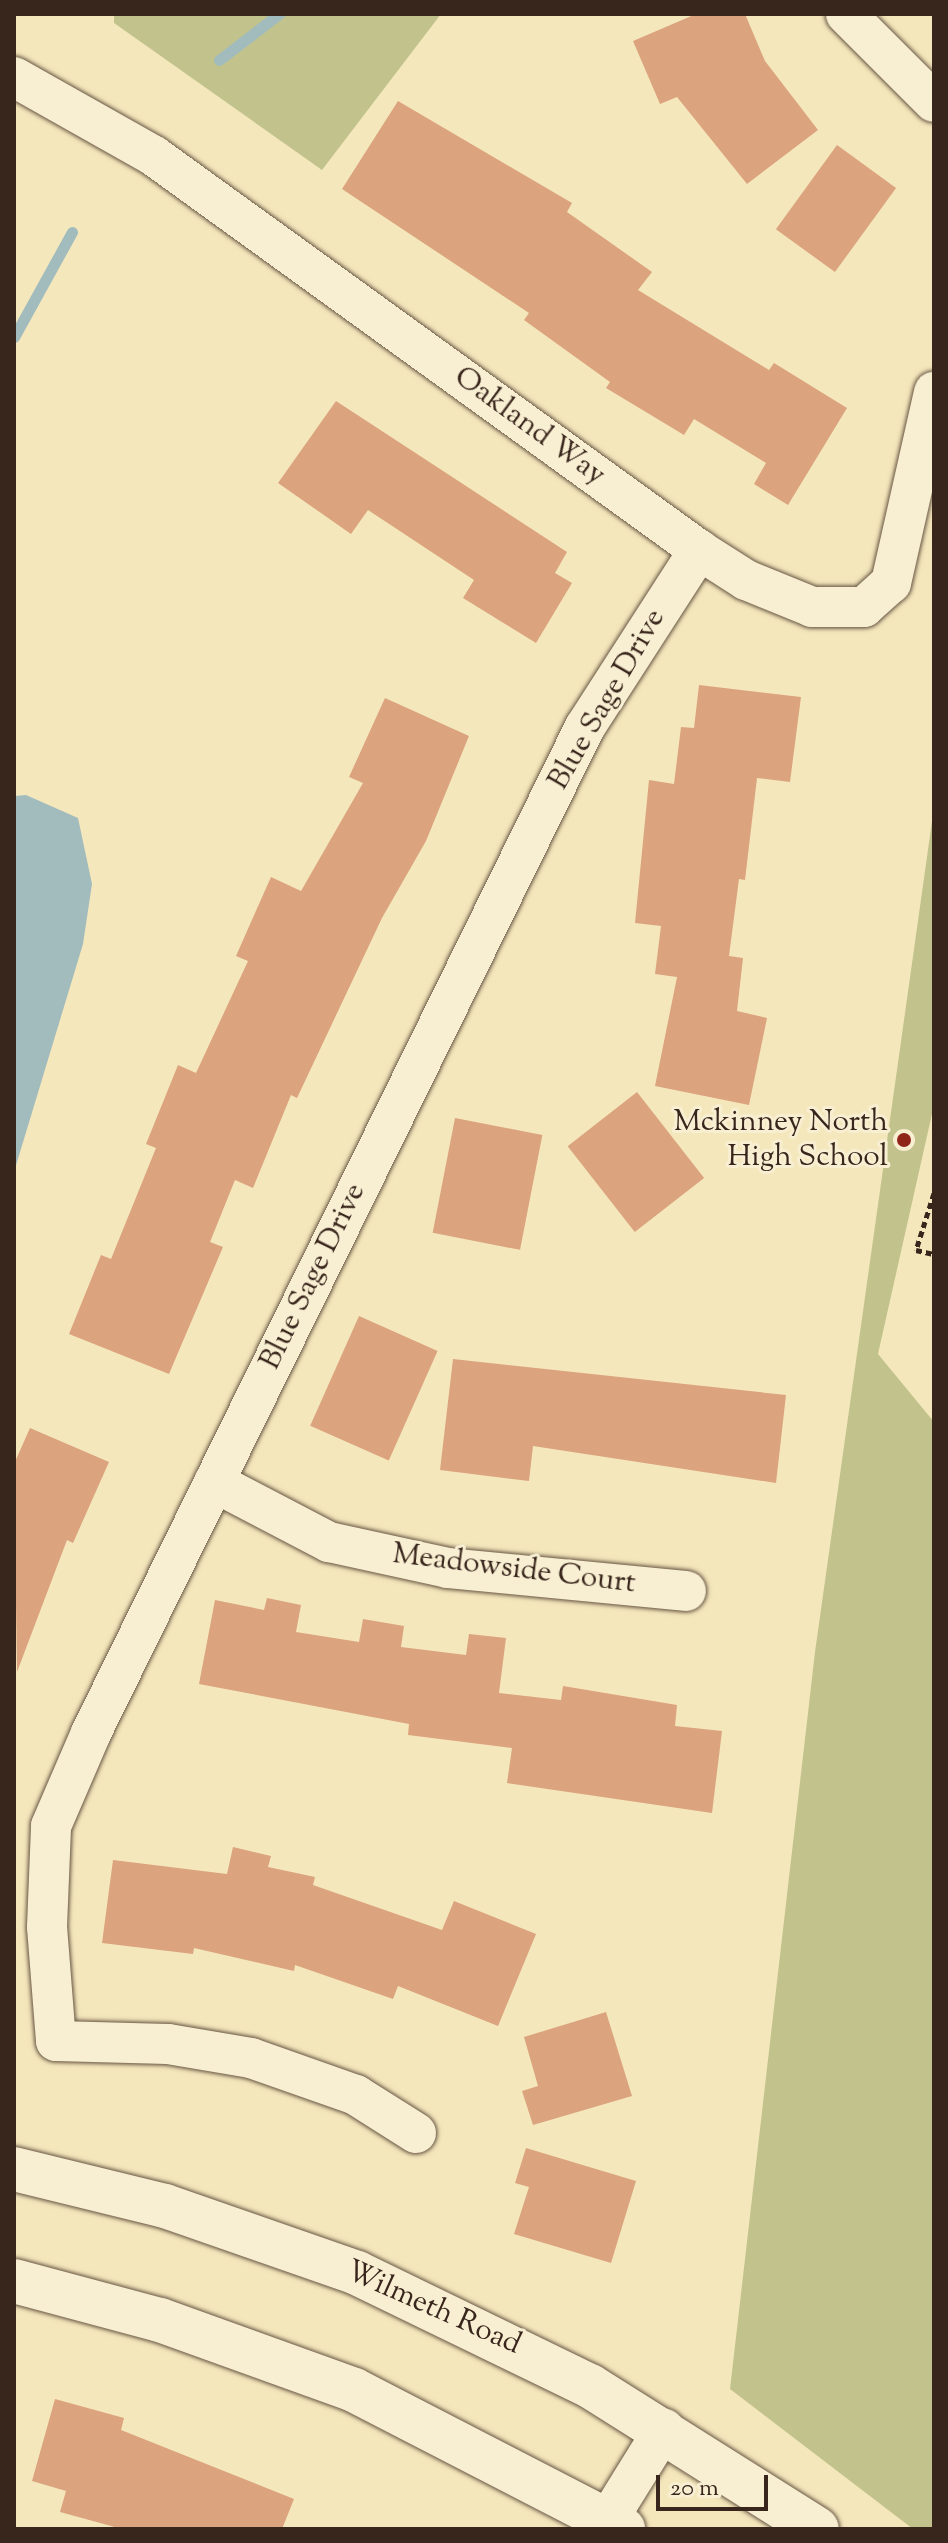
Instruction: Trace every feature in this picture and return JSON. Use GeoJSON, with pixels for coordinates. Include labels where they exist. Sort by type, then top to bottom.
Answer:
{"type":"FeatureCollection","features":[{"type":"Feature","properties":{"kind":"main road","name":"Wilmeth Road"},"geometry":{"type":"LineString","coordinates":[[14,2169],[165,2206],[357,2273],[534,2355],[664,2429],[817,2529]]}},
{"type":"Feature","properties":{"kind":"main road"},"geometry":{"type":"LineString","coordinates":[[14,2281],[160,2320],[354,2390],[611,2526]]}},
{"type":"Feature","properties":{"kind":"street"},"geometry":{"type":"LineString","coordinates":[[846,14],[934,102]]}},
{"type":"Feature","properties":{"kind":"street","name":"Oakland Way"},"geometry":{"type":"LineString","coordinates":[[14,77],[154,156],[699,550],[746,580],[812,607],[848,610],[880,597],[897,567],[934,392]]}},
{"type":"Feature","properties":{"kind":"street","name":"Blue Sage Drive"},"geometry":{"type":"LineString","coordinates":[[416,2133],[356,2095],[251,2058],[168,2044],[56,2041],[47,1927],[51,1826],[214,1482],[585,727],[699,550]]}},
{"type":"Feature","properties":{"kind":"street","name":"Meadowside Court"},"geometry":{"type":"LineString","coordinates":[[214,1482],[329,1542],[448,1568],[686,1591]]}},
{"type":"Feature","properties":{"kind":"street"},"geometry":{"type":"LineString","coordinates":[[611,2526],[664,2429]]}},
{"type":"Feature","properties":{"kind":"path"},"geometry":{"type":"LineString","coordinates":[[934,1193],[916,1250],[934,1254]]}},
{"type":"Feature","properties":{"kind":"green space"},"geometry":{"type":"Polygon","coordinates":[[[114,14],[441,14],[322,170],[114,23],[114,14]]]}},
{"type":"Feature","properties":{"kind":"green space","name":"Mckinney North High School"},"geometry":{"type":"Polygon","coordinates":[[[934,807],[934,1105],[878,1354],[934,1422],[934,2529],[913,2529],[730,2389],[815,1652],[934,807]]]}},
{"type":"Feature","properties":{"kind":"water"},"geometry":{"type":"Polygon","coordinates":[[[26,795],[78,818],[92,884],[83,944],[14,1172],[14,796],[26,795]]]}},
{"type":"Feature","properties":{"kind":"building"},"geometry":{"type":"Polygon","coordinates":[[[696,14],[745,14],[765,61],[818,130],[747,184],[677,97],[660,104],[633,41],[696,14]]]}},
{"type":"Feature","properties":{"kind":"building"},"geometry":{"type":"Polygon","coordinates":[[[398,101],[572,203],[567,212],[652,272],[638,290],[769,370],[774,363],[847,408],[788,505],[754,484],[766,463],[694,419],[684,435],[606,388],[610,382],[524,320],[529,313],[342,189],[398,101]]]}},
{"type":"Feature","properties":{"kind":"building"},"geometry":{"type":"Polygon","coordinates":[[[837,145],[896,188],[835,272],[776,229],[837,145]]]}},
{"type":"Feature","properties":{"kind":"building"},"geometry":{"type":"Polygon","coordinates":[[[336,401],[567,552],[555,573],[572,583],[536,643],[463,598],[474,580],[368,510],[351,534],[278,483],[336,401]]]}},
{"type":"Feature","properties":{"kind":"building"},"geometry":{"type":"Polygon","coordinates":[[[699,685],[801,697],[790,782],[757,778],[745,880],[739,879],[729,956],[743,958],[737,1011],[767,1018],[749,1105],[655,1086],[677,977],[655,974],[661,926],[635,923],[649,780],[674,784],[681,727],[694,728],[699,685]]]}},
{"type":"Feature","properties":{"kind":"building"},"geometry":{"type":"Polygon","coordinates":[[[385,698],[469,736],[426,841],[382,918],[297,1098],[291,1095],[253,1188],[235,1180],[210,1242],[223,1247],[169,1374],[69,1334],[101,1255],[111,1259],[156,1148],[146,1144],[178,1065],[196,1073],[248,961],[236,956],[271,877],[301,891],[363,783],[349,777],[385,698]]]}},
{"type":"Feature","properties":{"kind":"building"},"geometry":{"type":"Polygon","coordinates":[[[637,1092],[704,1178],[635,1232],[568,1146],[637,1092]]]}},
{"type":"Feature","properties":{"kind":"building"},"geometry":{"type":"Polygon","coordinates":[[[455,1118],[542,1135],[520,1250],[433,1233],[455,1118]]]}},
{"type":"Feature","properties":{"kind":"building"},"geometry":{"type":"Polygon","coordinates":[[[359,1316],[438,1351],[389,1461],[310,1426],[359,1316]]]}},
{"type":"Feature","properties":{"kind":"building"},"geometry":{"type":"Polygon","coordinates":[[[453,1359],[786,1395],[776,1483],[533,1446],[529,1481],[440,1470],[453,1359]]]}},
{"type":"Feature","properties":{"kind":"building"},"geometry":{"type":"Polygon","coordinates":[[[30,1428],[109,1462],[73,1543],[67,1540],[17,1672],[14,1464],[30,1428]]]}},
{"type":"Feature","properties":{"kind":"building"},"geometry":{"type":"Polygon","coordinates":[[[267,1598],[301,1605],[296,1632],[359,1642],[363,1619],[404,1626],[401,1647],[466,1655],[469,1634],[506,1638],[499,1693],[561,1700],[563,1686],[677,1705],[675,1726],[722,1731],[712,1813],[507,1783],[512,1748],[408,1735],[409,1724],[199,1684],[215,1600],[264,1610],[267,1598]]]}},
{"type":"Feature","properties":{"kind":"building"},"geometry":{"type":"Polygon","coordinates":[[[233,1847],[271,1856],[268,1867],[315,1877],[313,1885],[442,1930],[454,1901],[536,1934],[498,2026],[398,1986],[393,1999],[295,1965],[294,1971],[194,1948],[193,1954],[102,1943],[113,1860],[227,1874],[233,1847]]]}},
{"type":"Feature","properties":{"kind":"building"},"geometry":{"type":"Polygon","coordinates":[[[606,2012],[632,2096],[533,2125],[522,2091],[538,2086],[524,2037],[606,2012]]]}},
{"type":"Feature","properties":{"kind":"building"},"geometry":{"type":"Polygon","coordinates":[[[526,2148],[636,2181],[611,2263],[514,2234],[529,2187],[515,2183],[526,2148]]]}},
{"type":"Feature","properties":{"kind":"building"},"geometry":{"type":"Polygon","coordinates":[[[55,2399],[124,2418],[121,2430],[294,2499],[282,2529],[122,2529],[60,2512],[66,2491],[32,2481],[55,2399]]]}},
{"type":"Feature","properties":{"kind":"waterway"},"geometry":{"type":"LineString","coordinates":[[219,60],[279,14]]}},
{"type":"Feature","properties":{"kind":"waterway"},"geometry":{"type":"LineString","coordinates":[[14,337],[72,232]]}},
{"type":"Feature","properties":{"kind":"place","name":"Mckinney North High School"},"geometry":{"type":"Point","coordinates":[904,1140]}}]}
